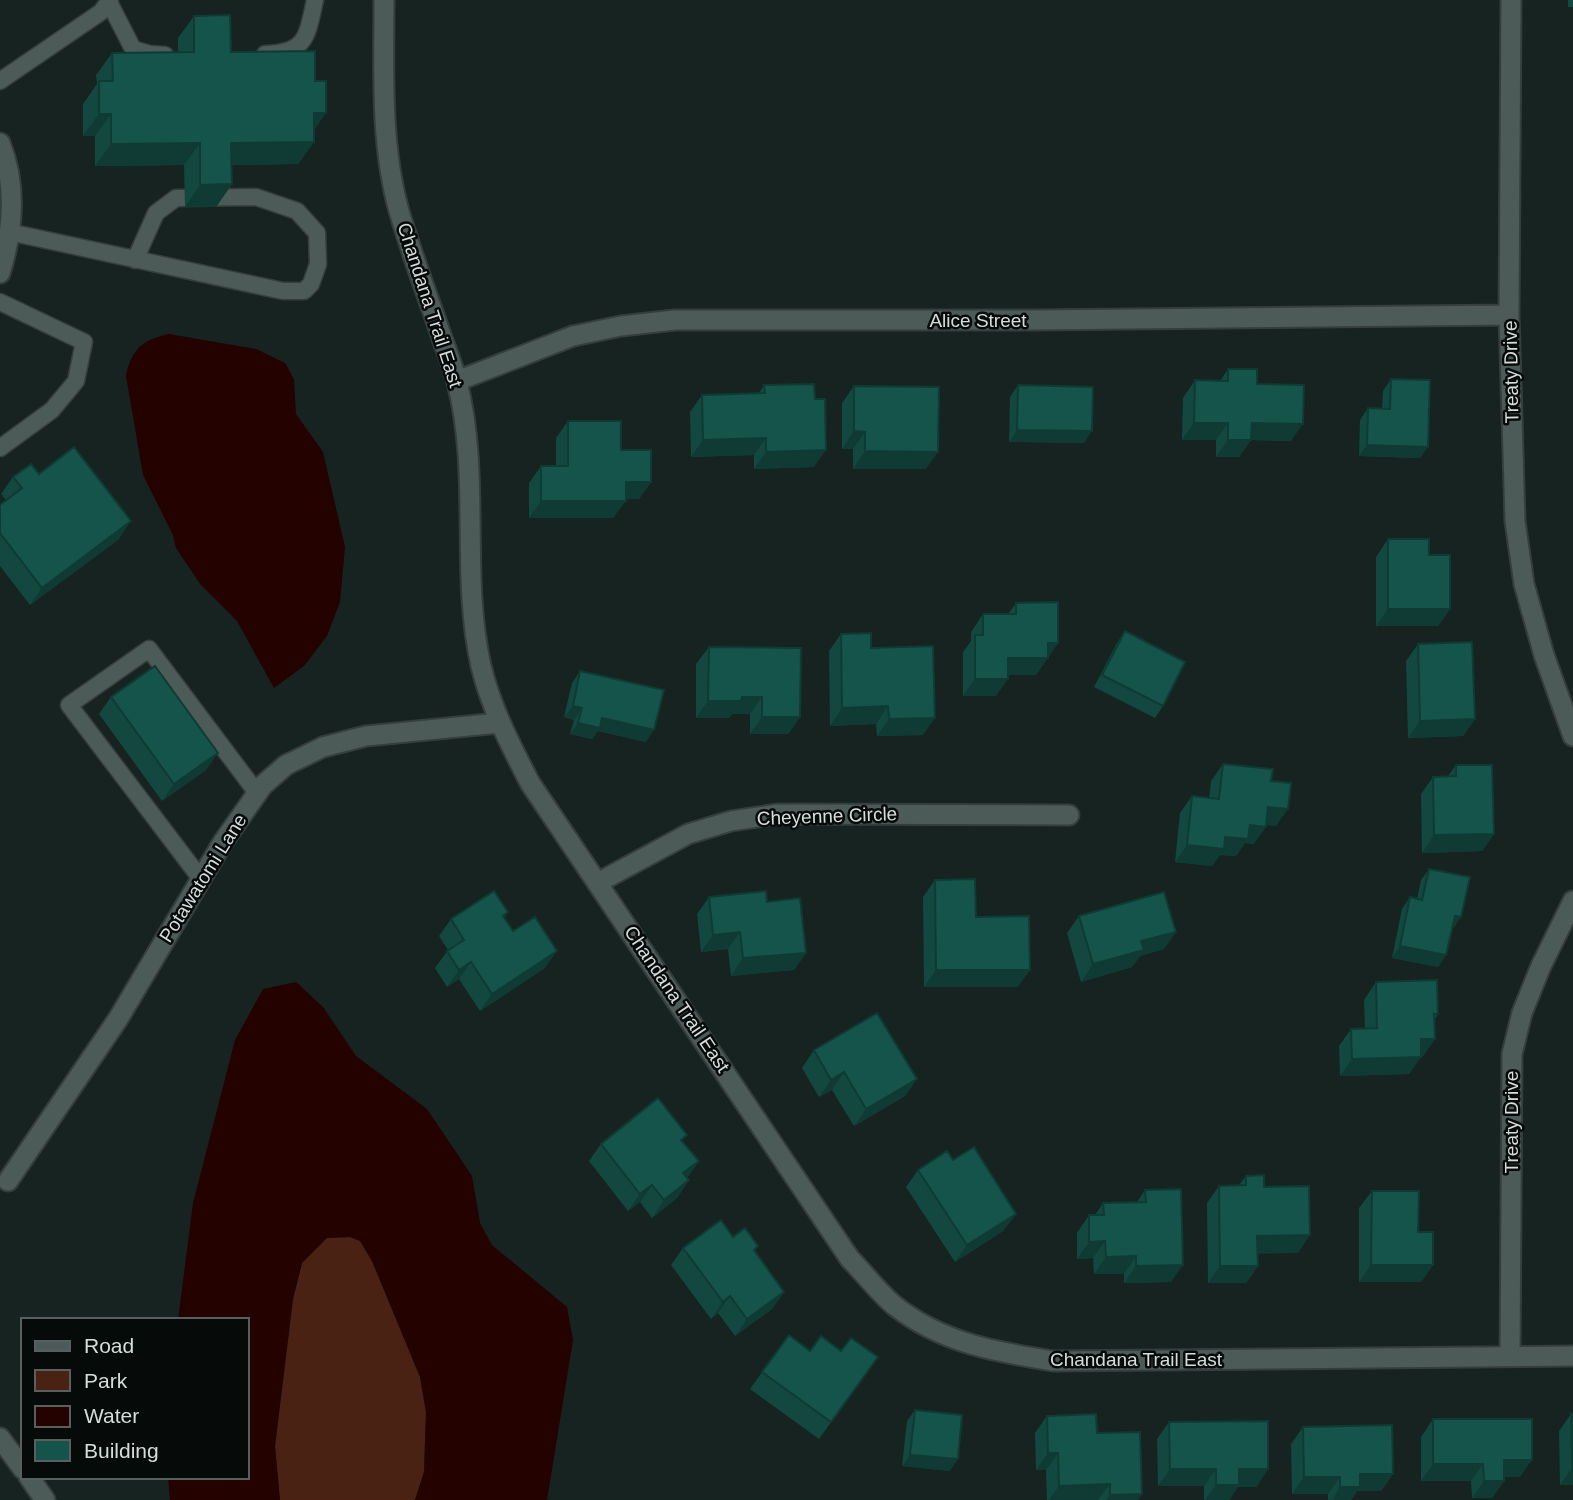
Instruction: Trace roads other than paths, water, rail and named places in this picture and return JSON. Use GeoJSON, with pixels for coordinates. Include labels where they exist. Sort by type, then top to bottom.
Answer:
{"type":"FeatureCollection","features":[{"type":"Feature","properties":{"kind":"street","name":"Chandana Trail East"},"geometry":{"type":"LineString","coordinates":[[384,0],[388,153],[399,209],[457,382],[466,432],[470,485],[474,616],[481,667],[499,723],[530,783],[850,1259],[894,1305],[924,1325],[958,1342],[1052,1361],[1573,1356]]}},
{"type":"Feature","properties":{"kind":"street","name":"Treaty Drive"},"geometry":{"type":"LineString","coordinates":[[1511,0],[1510,315],[1515,521],[1524,584],[1544,655],[1573,736]]}},
{"type":"Feature","properties":{"kind":"street"},"geometry":{"type":"LineString","coordinates":[[0,143],[10,178],[11,208],[8,247],[0,273]]}},
{"type":"Feature","properties":{"kind":"street","name":"Alice Street"},"geometry":{"type":"LineString","coordinates":[[457,382],[573,336],[621,326],[675,320],[1048,320],[1510,315]]}},
{"type":"Feature","properties":{"kind":"street","name":"Potawatomi Lane"},"geometry":{"type":"LineString","coordinates":[[3,1181],[118,1018],[201,879],[257,793],[286,765],[323,747],[366,736],[499,723]]}},
{"type":"Feature","properties":{"kind":"street","name":"Cheyenne Circle"},"geometry":{"type":"LineString","coordinates":[[599,882],[688,834],[731,821],[778,814],[1069,815]]}},
{"type":"Feature","properties":{"kind":"street","name":"Treaty Drive"},"geometry":{"type":"LineString","coordinates":[[1510,1356],[1512,1054],[1522,1013],[1541,966],[1573,901]]}},
{"type":"Feature","properties":{"kind":"street"},"geometry":{"type":"LineString","coordinates":[[0,1438],[21,1466]]}},
{"type":"Feature","properties":{"kind":"street"},"geometry":{"type":"LineString","coordinates":[[30,1479],[45,1500]]}},
{"type":"Feature","properties":{"kind":"lane"},"geometry":{"type":"LineString","coordinates":[[254,54],[279,53],[297,48],[308,32],[315,0]]}},
{"type":"Feature","properties":{"kind":"lane"},"geometry":{"type":"LineString","coordinates":[[0,81],[101,12],[110,1],[133,49],[149,54],[178,56]]}},
{"type":"Feature","properties":{"kind":"lane"},"geometry":{"type":"LineString","coordinates":[[9,232],[135,260],[283,291],[304,291],[311,284],[318,264],[317,233],[297,211],[256,197],[176,198],[156,213],[135,260]]}},
{"type":"Feature","properties":{"kind":"lane"},"geometry":{"type":"LineString","coordinates":[[0,302],[84,342],[76,382],[52,410],[0,447]]}},
{"type":"Feature","properties":{"kind":"lane"},"geometry":{"type":"LineString","coordinates":[[201,879],[69,705],[149,649],[257,793]]}},
{"type":"Feature","properties":{"kind":"water"},"geometry":{"type":"Polygon","coordinates":[[[169,334],[256,349],[285,363],[294,379],[296,414],[323,452],[345,547],[340,602],[327,636],[304,666],[274,688],[237,621],[201,585],[176,548],[173,535],[143,475],[126,376],[131,359],[140,347],[152,339],[169,334]]]}},
{"type":"Feature","properties":{"kind":"water"},"geometry":{"type":"Polygon","coordinates":[[[296,982],[323,1007],[356,1056],[427,1109],[472,1176],[480,1223],[492,1245],[567,1307],[573,1340],[547,1500],[415,1500],[424,1472],[426,1412],[420,1377],[372,1261],[360,1241],[350,1237],[327,1238],[302,1263],[293,1299],[275,1446],[280,1500],[170,1500],[168,1479],[248,1479],[248,1318],[178,1318],[193,1203],[235,1040],[263,989],[296,982]]]}}]}
